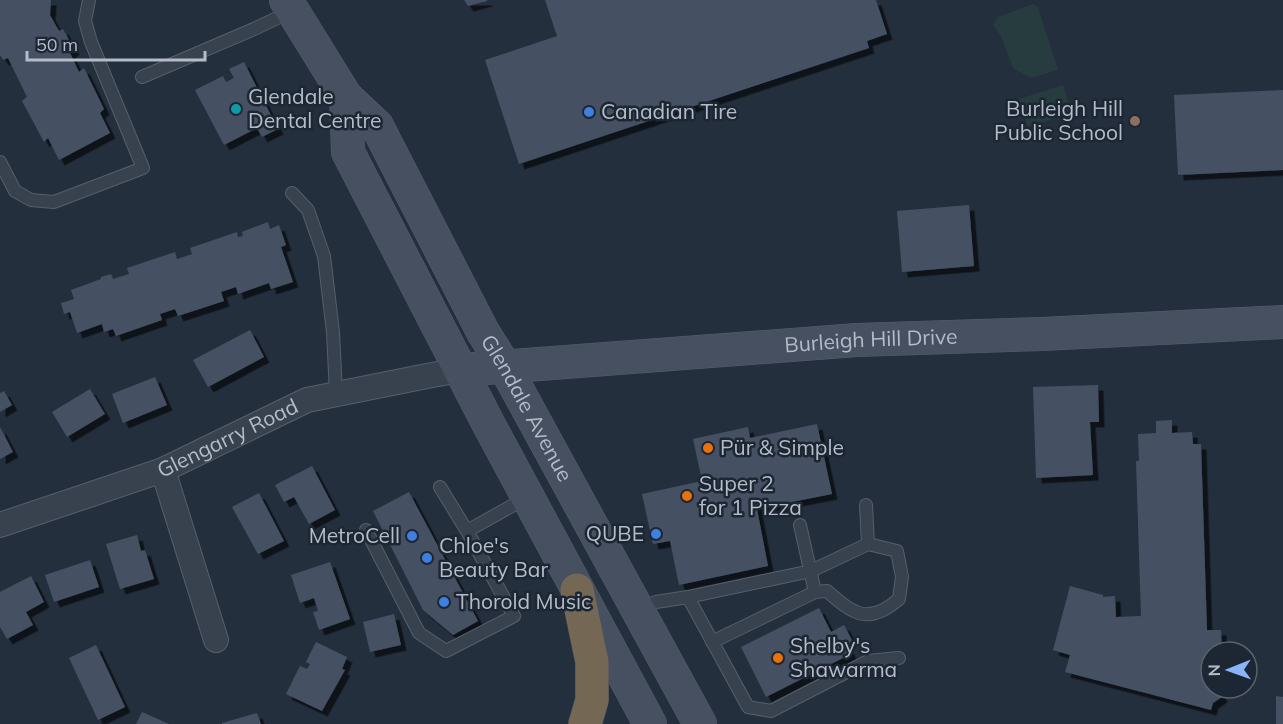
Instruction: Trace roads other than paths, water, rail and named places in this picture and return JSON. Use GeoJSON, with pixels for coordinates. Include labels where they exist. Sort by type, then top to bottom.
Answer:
{"type":"FeatureCollection","features":[{"type":"Feature","properties":{"kind":"highway"},"geometry":{"type":"LineString","coordinates":[[577,590],[592,662],[592,700],[585,724]]}},
{"type":"Feature","properties":{"kind":"main road","name":"Glendale Avenue"},"geometry":{"type":"LineString","coordinates":[[289,5],[346,97],[377,126],[483,332],[505,367],[700,724]]}},
{"type":"Feature","properties":{"kind":"main road","name":"Glendale Avenue"},"geometry":{"type":"LineString","coordinates":[[346,97],[348,152],[527,497],[650,724]]}},
{"type":"Feature","properties":{"kind":"main road","name":"Burleigh Hill Drive"},"geometry":{"type":"LineString","coordinates":[[460,370],[857,340],[1042,334],[1283,322]]}},
{"type":"Feature","properties":{"kind":"street","name":"Glengarry Road"},"geometry":{"type":"LineString","coordinates":[[0,525],[164,470],[307,400],[460,370]]}},
{"type":"Feature","properties":{"kind":"street"},"geometry":{"type":"LineString","coordinates":[[164,470],[216,640]]}},
{"type":"Feature","properties":{"kind":"lane"},"geometry":{"type":"LineString","coordinates":[[0,162],[15,191],[32,200],[54,201],[143,168],[91,42],[85,21],[89,0]]}},
{"type":"Feature","properties":{"kind":"lane"},"geometry":{"type":"LineString","coordinates":[[142,77],[254,29],[289,5]]}},
{"type":"Feature","properties":{"kind":"lane"},"geometry":{"type":"LineString","coordinates":[[292,193],[308,210],[324,256],[333,332],[336,394]]}},
{"type":"Feature","properties":{"kind":"lane"},"geometry":{"type":"LineString","coordinates":[[366,530],[419,633],[446,651],[514,616],[440,487]]}},
{"type":"Feature","properties":{"kind":"lane"},"geometry":{"type":"LineString","coordinates":[[467,531],[527,497]]}},
{"type":"Feature","properties":{"kind":"lane"},"geometry":{"type":"LineString","coordinates":[[866,506],[868,544]]}},
{"type":"Feature","properties":{"kind":"lane"},"geometry":{"type":"LineString","coordinates":[[800,525],[815,592]]}},
{"type":"Feature","properties":{"kind":"lane"},"geometry":{"type":"LineString","coordinates":[[638,609],[656,602],[811,571],[868,544],[897,551],[902,577],[899,599],[887,610],[863,615],[846,607],[827,591],[815,592],[712,642]]}},
{"type":"Feature","properties":{"kind":"lane"},"geometry":{"type":"LineString","coordinates":[[688,597],[748,707],[771,711],[867,661],[899,658]]}},
{"type":"Feature","properties":{"kind":"place","name":"Glendale Dental Centre"},"geometry":{"type":"Point","coordinates":[236,109]}},
{"type":"Feature","properties":{"kind":"place","name":"Canadian Tire"},"geometry":{"type":"Point","coordinates":[589,112]}},
{"type":"Feature","properties":{"kind":"place","name":"Burleigh Hill Public School"},"geometry":{"type":"Point","coordinates":[1135,121]}},
{"type":"Feature","properties":{"kind":"place","name":"Pür & Simple"},"geometry":{"type":"Point","coordinates":[708,448]}},
{"type":"Feature","properties":{"kind":"place","name":"Super 2 for 1 Pizza"},"geometry":{"type":"Point","coordinates":[687,496]}},
{"type":"Feature","properties":{"kind":"place","name":"QUBE"},"geometry":{"type":"Point","coordinates":[656,534]}},
{"type":"Feature","properties":{"kind":"place","name":"MetroCell"},"geometry":{"type":"Point","coordinates":[412,536]}},
{"type":"Feature","properties":{"kind":"place","name":"Chloe's Beauty Bar"},"geometry":{"type":"Point","coordinates":[427,558]}},
{"type":"Feature","properties":{"kind":"place","name":"Thorold Music"},"geometry":{"type":"Point","coordinates":[444,602]}},
{"type":"Feature","properties":{"kind":"place","name":"Shelby's Shawarma"},"geometry":{"type":"Point","coordinates":[778,658]}}]}
